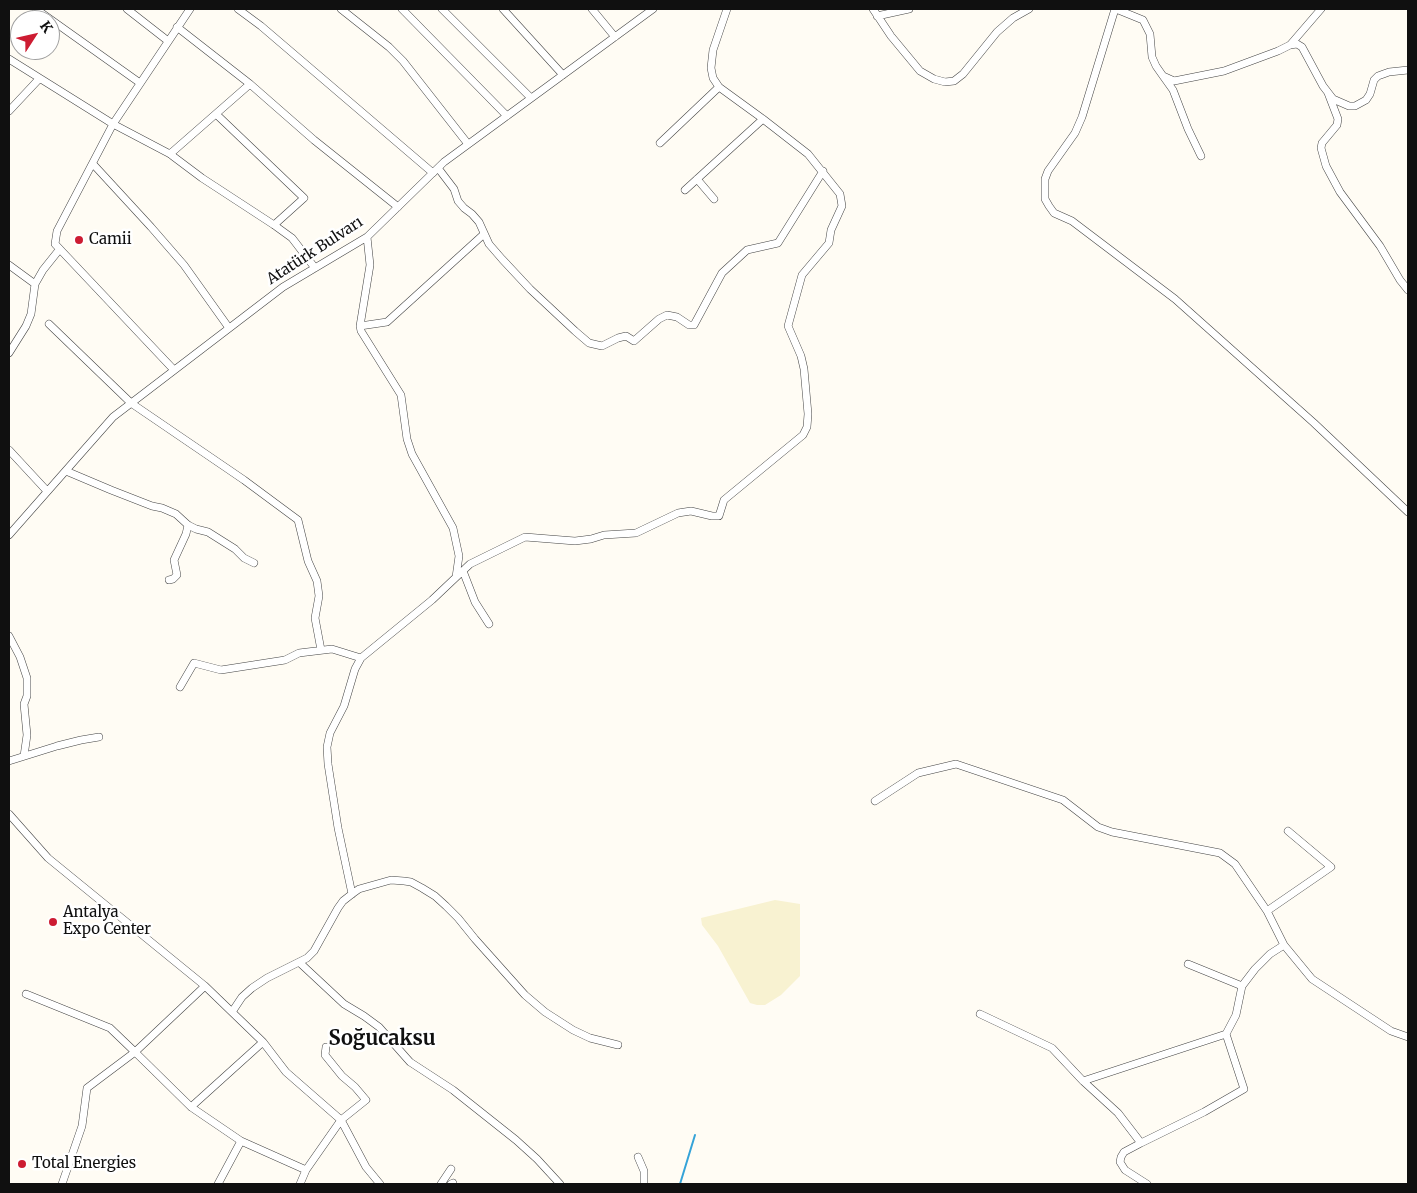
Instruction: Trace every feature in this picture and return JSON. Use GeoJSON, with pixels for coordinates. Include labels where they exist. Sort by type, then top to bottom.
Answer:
{"type":"FeatureCollection","features":[{"type":"Feature","properties":{"kind":"street"},"geometry":{"type":"LineString","coordinates":[[36,9],[140,83]]}},
{"type":"Feature","properties":{"kind":"street"},"geometry":{"type":"LineString","coordinates":[[127,9],[168,40]]}},
{"type":"Feature","properties":{"kind":"street"},"geometry":{"type":"LineString","coordinates":[[174,370],[55,244],[57,231],[113,124],[190,9]]}},
{"type":"Feature","properties":{"kind":"street"},"geometry":{"type":"LineString","coordinates":[[238,9],[436,170],[454,189],[458,201],[479,222],[489,244],[530,289],[589,343],[602,346],[626,336],[634,340],[659,319],[667,315],[677,317],[689,325],[694,325],[722,273],[747,250],[778,243],[823,170]]}},
{"type":"Feature","properties":{"kind":"street"},"geometry":{"type":"LineString","coordinates":[[341,9],[389,47],[403,61],[468,144]]}},
{"type":"Feature","properties":{"kind":"street"},"geometry":{"type":"LineString","coordinates":[[402,9],[507,116]]}},
{"type":"Feature","properties":{"kind":"street"},"geometry":{"type":"LineString","coordinates":[[442,9],[531,98]]}},
{"type":"Feature","properties":{"kind":"street"},"geometry":{"type":"LineString","coordinates":[[503,9],[563,75]]}},
{"type":"Feature","properties":{"kind":"street"},"geometry":{"type":"LineString","coordinates":[[592,9],[615,37]]}},
{"type":"Feature","properties":{"kind":"street"},"geometry":{"type":"LineString","coordinates":[[352,894],[338,828],[327,747],[330,733],[344,706],[355,669],[361,658],[432,600],[470,564],[525,537],[575,541],[604,535],[636,534],[678,513],[691,511],[719,516],[724,500],[803,435],[808,427],[804,369],[801,356],[788,326],[802,275],[829,244],[831,230],[842,206],[840,194],[823,170],[808,154],[719,87],[713,78],[711,68],[713,50],[727,9]]}},
{"type":"Feature","properties":{"kind":"street"},"geometry":{"type":"LineString","coordinates":[[872,9],[920,71],[934,79],[945,82],[954,81],[963,74],[997,32],[1013,18],[1028,9]]}},
{"type":"Feature","properties":{"kind":"street"},"geometry":{"type":"LineString","coordinates":[[877,16],[909,9]]}},
{"type":"Feature","properties":{"kind":"street"},"geometry":{"type":"LineString","coordinates":[[1201,156],[1188,130],[1173,90],[1152,57],[1150,34],[1143,20],[1115,9],[1082,117],[1075,133],[1048,171],[1045,179],[1045,199],[1049,206],[1054,212],[1072,221],[1175,299],[1314,423],[1408,512]]}},
{"type":"Feature","properties":{"kind":"street"},"geometry":{"type":"LineString","coordinates":[[1290,45],[1321,9]]}},
{"type":"Feature","properties":{"kind":"street","name":"Atatürk Bulvarı"},"geometry":{"type":"LineString","coordinates":[[9,535],[113,417],[283,287],[367,237],[436,170],[468,144],[651,10]]}},
{"type":"Feature","properties":{"kind":"street"},"geometry":{"type":"LineString","coordinates":[[177,27],[250,84],[314,140],[398,207]]}},
{"type":"Feature","properties":{"kind":"street"},"geometry":{"type":"LineString","coordinates":[[1163,76],[1174,81],[1224,71],[1297,44],[1306,52],[1328,93],[1338,119],[1337,125],[1322,143],[1321,148],[1326,166],[1340,192],[1380,246],[1408,290]]}},
{"type":"Feature","properties":{"kind":"street"},"geometry":{"type":"LineString","coordinates":[[9,59],[113,124],[170,154],[202,178],[274,225],[292,238],[315,268]]}},
{"type":"Feature","properties":{"kind":"street"},"geometry":{"type":"LineString","coordinates":[[1328,93],[1338,103],[1355,106],[1366,100],[1374,80],[1378,76],[1389,72],[1408,70]]}},
{"type":"Feature","properties":{"kind":"street"},"geometry":{"type":"LineString","coordinates":[[9,111],[40,79]]}},
{"type":"Feature","properties":{"kind":"street"},"geometry":{"type":"LineString","coordinates":[[170,154],[250,84]]}},
{"type":"Feature","properties":{"kind":"street"},"geometry":{"type":"LineString","coordinates":[[660,142],[719,87]]}},
{"type":"Feature","properties":{"kind":"street"},"geometry":{"type":"LineString","coordinates":[[216,114],[304,198],[274,225]]}},
{"type":"Feature","properties":{"kind":"street"},"geometry":{"type":"LineString","coordinates":[[685,190],[763,119]]}},
{"type":"Feature","properties":{"kind":"street"},"geometry":{"type":"LineString","coordinates":[[93,164],[184,265],[229,328]]}},
{"type":"Feature","properties":{"kind":"street"},"geometry":{"type":"LineString","coordinates":[[697,178],[714,199]]}},
{"type":"Feature","properties":{"kind":"street"},"geometry":{"type":"LineString","coordinates":[[360,326],[387,322],[484,234]]}},
{"type":"Feature","properties":{"kind":"street"},"geometry":{"type":"LineString","coordinates":[[367,237],[370,265],[360,326],[361,331],[401,395],[407,439],[412,454],[453,528],[459,556],[456,577]]}},
{"type":"Feature","properties":{"kind":"street"},"geometry":{"type":"LineString","coordinates":[[9,353],[26,326],[31,314],[35,284],[43,270],[59,250]]}},
{"type":"Feature","properties":{"kind":"street"},"geometry":{"type":"LineString","coordinates":[[9,265],[35,284]]}},
{"type":"Feature","properties":{"kind":"street"},"geometry":{"type":"LineString","coordinates":[[49,324],[131,403],[244,480],[298,520],[308,561],[317,581],[319,596],[315,618],[321,650]]}},
{"type":"Feature","properties":{"kind":"street"},"geometry":{"type":"LineString","coordinates":[[9,450],[47,491]]}},
{"type":"Feature","properties":{"kind":"street"},"geometry":{"type":"LineString","coordinates":[[66,470],[111,490],[176,514],[188,524],[196,529],[208,532],[254,563]]}},
{"type":"Feature","properties":{"kind":"street"},"geometry":{"type":"LineString","coordinates":[[169,580],[173,580],[177,575],[174,560],[186,534],[188,524]]}},
{"type":"Feature","properties":{"kind":"street"},"geometry":{"type":"LineString","coordinates":[[463,570],[475,602],[489,624]]}},
{"type":"Feature","properties":{"kind":"street"},"geometry":{"type":"LineString","coordinates":[[9,636],[20,657],[27,678],[27,696],[24,704],[27,735],[24,756]]}},
{"type":"Feature","properties":{"kind":"street"},"geometry":{"type":"LineString","coordinates":[[180,687],[194,662],[221,670],[285,660],[299,653],[332,649],[361,658]]}},
{"type":"Feature","properties":{"kind":"street"},"geometry":{"type":"LineString","coordinates":[[9,761],[81,740],[99,738]]}},
{"type":"Feature","properties":{"kind":"street"},"geometry":{"type":"LineString","coordinates":[[875,801],[918,773],[956,764],[1063,800],[1098,827],[1112,832],[1220,853],[1235,864],[1267,911],[1284,945],[1312,979],[1391,1031],[1408,1037]]}},
{"type":"Feature","properties":{"kind":"street"},"geometry":{"type":"LineString","coordinates":[[9,814],[48,858],[205,986],[263,1042],[286,1072],[342,1120],[366,1167],[380,1184]]}},
{"type":"Feature","properties":{"kind":"street"},"geometry":{"type":"LineString","coordinates":[[1267,911],[1331,868],[1288,831]]}},
{"type":"Feature","properties":{"kind":"street"},"geometry":{"type":"LineString","coordinates":[[232,1012],[242,997],[252,988],[267,978],[307,958],[314,951],[338,908],[352,894],[359,889],[391,880],[412,882],[435,896],[458,918],[525,996],[545,1012],[573,1030],[590,1038],[618,1045]]}},
{"type":"Feature","properties":{"kind":"street"},"geometry":{"type":"LineString","coordinates":[[1083,1080],[1226,1034],[1236,1015],[1242,986],[1270,954],[1284,945]]}},
{"type":"Feature","properties":{"kind":"street"},"geometry":{"type":"LineString","coordinates":[[300,963],[344,1004],[379,1027],[410,1062],[453,1090],[510,1136],[560,1184]]}},
{"type":"Feature","properties":{"kind":"street"},"geometry":{"type":"LineString","coordinates":[[1188,964],[1242,986]]}},
{"type":"Feature","properties":{"kind":"street"},"geometry":{"type":"LineString","coordinates":[[62,1184],[82,1126],[87,1088],[135,1052],[205,986]]}},
{"type":"Feature","properties":{"kind":"street"},"geometry":{"type":"LineString","coordinates":[[26,994],[110,1028],[191,1107],[241,1141],[306,1170]]}},
{"type":"Feature","properties":{"kind":"street"},"geometry":{"type":"LineString","coordinates":[[980,1014],[1052,1048],[1118,1113],[1141,1143]]}},
{"type":"Feature","properties":{"kind":"street"},"geometry":{"type":"LineString","coordinates":[[1147,1184],[1125,1170],[1120,1162],[1124,1152],[1204,1112],[1244,1089],[1226,1034]]}},
{"type":"Feature","properties":{"kind":"street"},"geometry":{"type":"LineString","coordinates":[[191,1107],[263,1042]]}},
{"type":"Feature","properties":{"kind":"street"},"geometry":{"type":"LineString","coordinates":[[300,1184],[306,1170],[342,1120],[366,1100],[342,1076],[325,1055],[326,1047]]}},
{"type":"Feature","properties":{"kind":"street"},"geometry":{"type":"LineString","coordinates":[[218,1184],[241,1141]]}},
{"type":"Feature","properties":{"kind":"street"},"geometry":{"type":"LineString","coordinates":[[638,1157],[644,1171],[644,1184]]}},
{"type":"Feature","properties":{"kind":"street"},"geometry":{"type":"LineString","coordinates":[[441,1184],[451,1169]]}},
{"type":"Feature","properties":{"kind":"shaded area"},"geometry":{"type":"Polygon","coordinates":[[[775,900],[800,904],[800,976],[781,995],[765,1005],[757,1005],[750,1003],[718,946],[702,925],[701,918],[775,900]]]}},
{"type":"Feature","properties":{"kind":"waterway"},"geometry":{"type":"LineString","coordinates":[[680,1184],[695,1135]]}},
{"type":"Feature","properties":{"kind":"place","name":"Camii"},"geometry":{"type":"Point","coordinates":[79,240]}},
{"type":"Feature","properties":{"kind":"place","name":"Antalya Expo Center"},"geometry":{"type":"Point","coordinates":[53,922]}},
{"type":"Feature","properties":{"kind":"place","name":"Total Energies"},"geometry":{"type":"Point","coordinates":[22,1164]}},
{"type":"Feature","properties":{"kind":"district","name":"Soğucaksu"},"geometry":{"type":"Point","coordinates":[382,1039]}}]}
